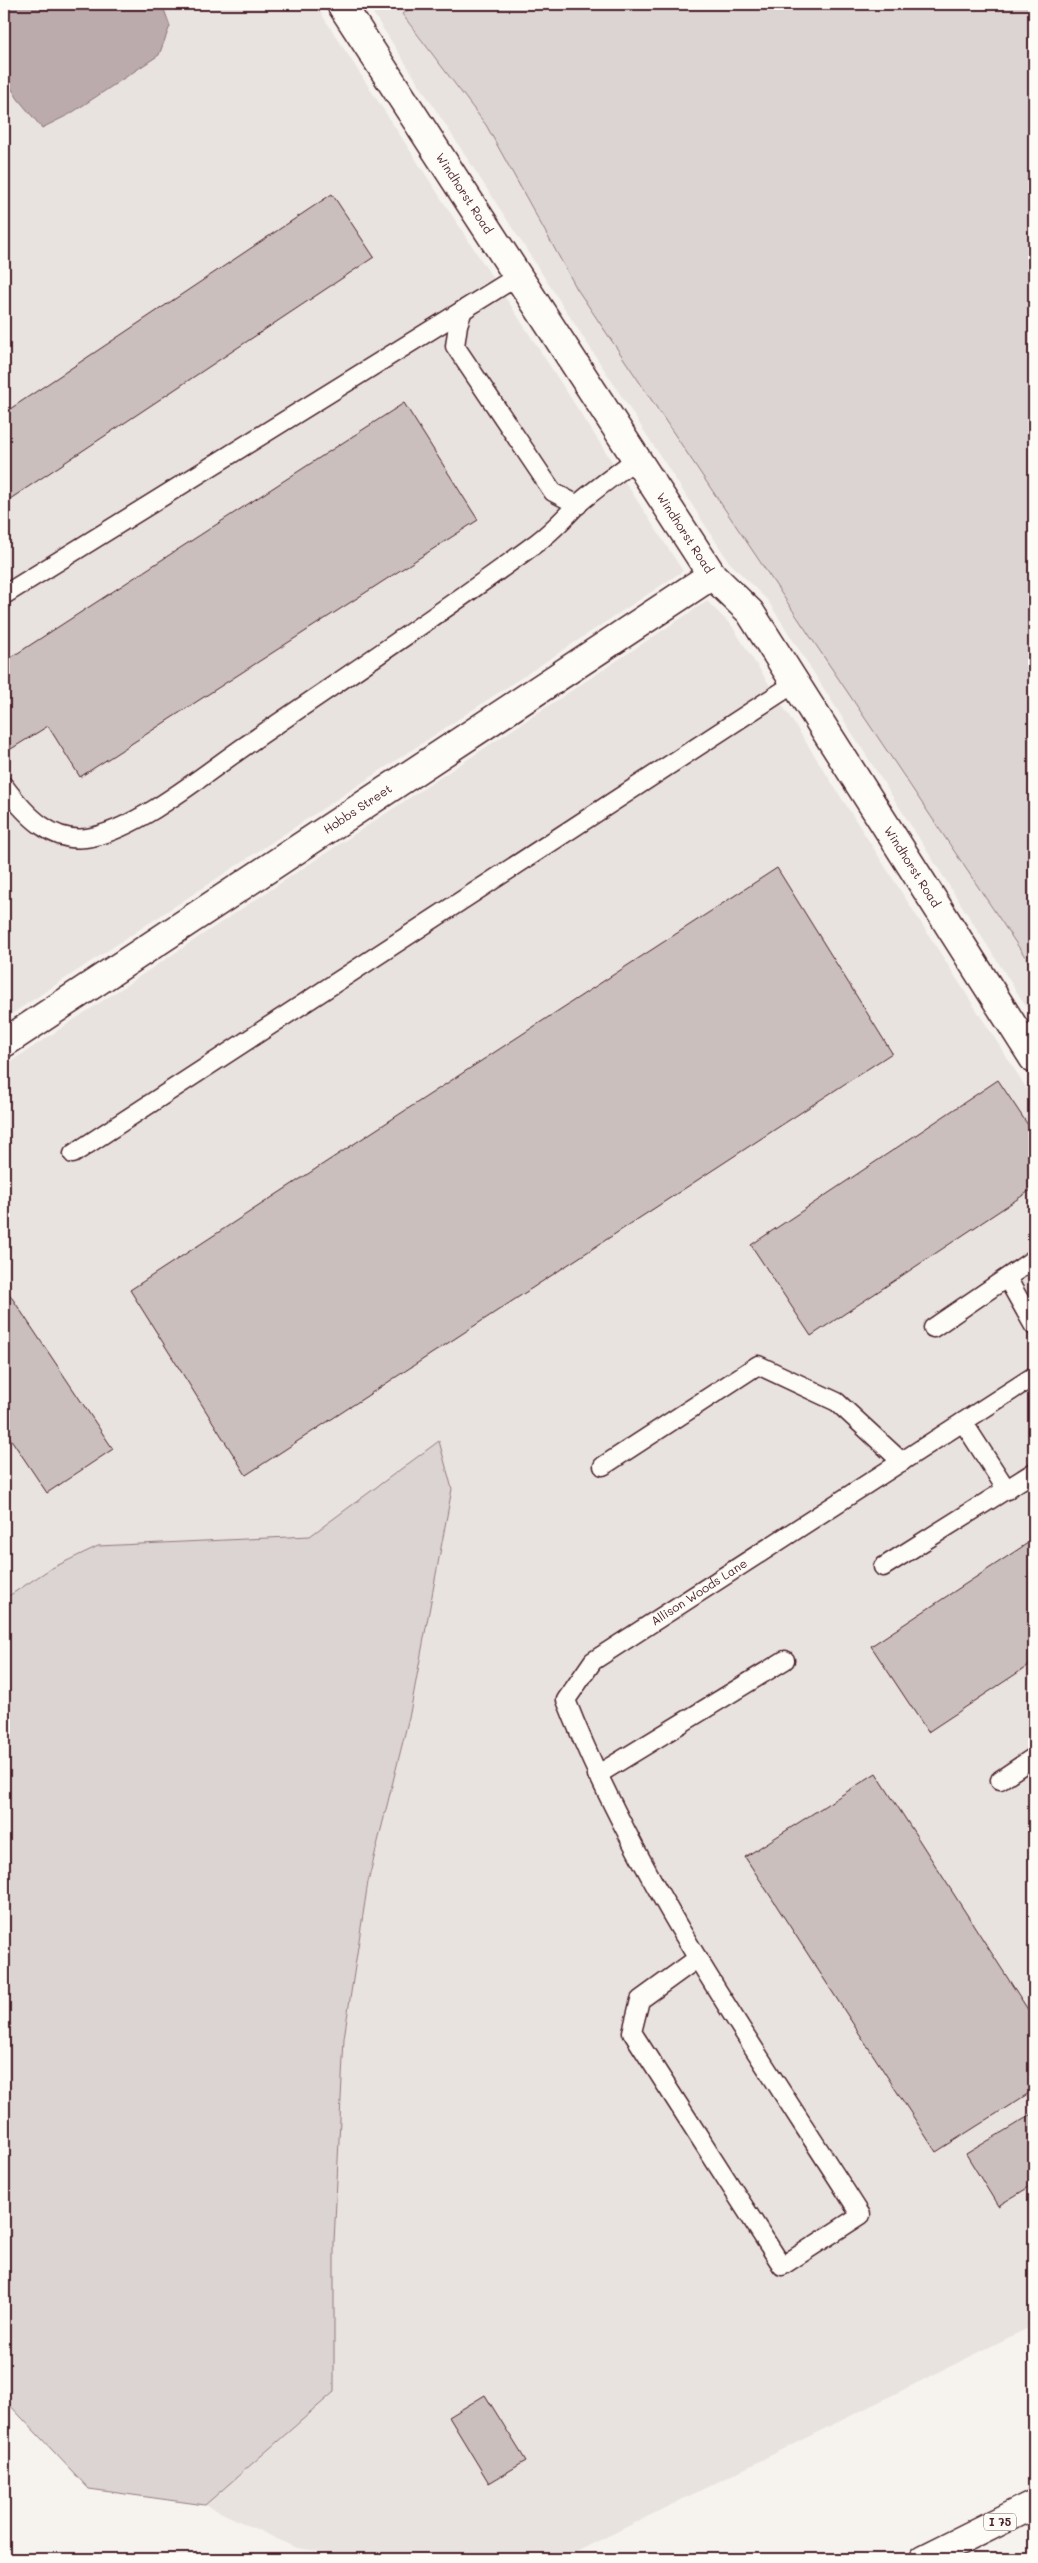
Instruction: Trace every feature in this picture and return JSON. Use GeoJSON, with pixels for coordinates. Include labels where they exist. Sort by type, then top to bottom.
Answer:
{"type":"FeatureCollection","features":[{"type":"Feature","properties":{"kind":"main road","name":"Windhorst Road"},"geometry":{"type":"LineString","coordinates":[[341,4],[712,575],[750,612],[1034,1058]]}},
{"type":"Feature","properties":{"kind":"main road","name":"Hobbs Street"},"geometry":{"type":"LineString","coordinates":[[4,1043],[712,575]]}},
{"type":"Feature","properties":{"kind":"main road","name":"I 75"},"geometry":{"type":"LineString","coordinates":[[924,2559],[1034,2504]]}},
{"type":"Feature","properties":{"kind":"lane"},"geometry":{"type":"LineString","coordinates":[[4,595],[518,276]]}},
{"type":"Feature","properties":{"kind":"lane"},"geometry":{"type":"LineString","coordinates":[[464,310],[458,325],[455,346],[553,492],[578,505]]}},
{"type":"Feature","properties":{"kind":"lane"},"geometry":{"type":"LineString","coordinates":[[4,786],[24,812],[45,828],[66,838],[92,837],[146,814],[437,614],[560,525],[578,505],[636,459]]}},
{"type":"Feature","properties":{"kind":"lane"},"geometry":{"type":"LineString","coordinates":[[73,1154],[795,683]]}},
{"type":"Feature","properties":{"kind":"lane"},"geometry":{"type":"LineString","coordinates":[[933,1328],[1034,1259]]}},
{"type":"Feature","properties":{"kind":"lane"},"geometry":{"type":"LineString","coordinates":[[1007,1278],[1034,1326]]}},
{"type":"Feature","properties":{"kind":"lane"},"geometry":{"type":"LineString","coordinates":[[603,1466],[758,1365],[837,1402],[902,1462]]}},
{"type":"Feature","properties":{"kind":"lane","name":"Allison Woods Lane"},"geometry":{"type":"LineString","coordinates":[[698,1958],[666,1979],[640,2000],[632,2032],[782,2266],[861,2215],[698,1958],[663,1903],[598,1774],[566,1700],[592,1661],[1034,1376]]}},
{"type":"Feature","properties":{"kind":"lane"},"geometry":{"type":"LineString","coordinates":[[963,1422],[1007,1490]]}},
{"type":"Feature","properties":{"kind":"lane"},"geometry":{"type":"LineString","coordinates":[[882,1567],[1034,1472]]}},
{"type":"Feature","properties":{"kind":"lane"},"geometry":{"type":"LineString","coordinates":[[598,1774],[786,1660]]}},
{"type":"Feature","properties":{"kind":"lane"},"geometry":{"type":"LineString","coordinates":[[1000,1780],[1034,1757]]}},
{"type":"Feature","properties":{"kind":"shaded area"},"geometry":{"type":"Polygon","coordinates":[[[4,4],[162,4],[170,26],[159,55],[70,114],[42,128],[18,99],[4,76],[4,4]]]}},
{"type":"Feature","properties":{"kind":"shaded area"},"geometry":{"type":"Polygon","coordinates":[[[162,4],[315,4],[683,571],[4,1019],[4,76],[18,99],[169,26],[162,4]]]}},
{"type":"Feature","properties":{"kind":"shaded area"},"geometry":{"type":"Polygon","coordinates":[[[367,4],[418,4],[402,15],[486,125],[577,289],[1034,970],[1034,1019],[768,601],[729,562],[367,4]]]}},
{"type":"Feature","properties":{"kind":"shaded area"},"geometry":{"type":"Polygon","coordinates":[[[418,4],[1030,4],[1034,10],[1034,970],[577,289],[486,125],[402,14],[418,4]]]}},
{"type":"Feature","properties":{"kind":"shaded area"},"geometry":{"type":"Polygon","coordinates":[[[707,601],[732,626],[1034,1100],[1034,2325],[562,2559],[378,2559],[296,2548],[205,2505],[334,2392],[334,2242],[344,2038],[368,1882],[410,1713],[452,1489],[438,1442],[311,1536],[98,1546],[50,1569],[4,1599],[4,1066],[707,601]]]}},
{"type":"Feature","properties":{"kind":"shaded area"},"geometry":{"type":"Polygon","coordinates":[[[439,1441],[452,1489],[410,1713],[368,1882],[344,2038],[334,2242],[334,2392],[205,2505],[89,2489],[4,2399],[4,1599],[50,1569],[98,1546],[310,1536],[439,1441]]]}},
{"type":"Feature","properties":{"kind":"building"},"geometry":{"type":"Polygon","coordinates":[[[332,194],[374,257],[4,503],[4,413],[332,194]]]}},
{"type":"Feature","properties":{"kind":"building"},"geometry":{"type":"Polygon","coordinates":[[[404,403],[478,520],[80,777],[48,726],[11,749],[4,738],[4,662],[404,403]]]}},
{"type":"Feature","properties":{"kind":"building"},"geometry":{"type":"Polygon","coordinates":[[[777,868],[892,1053],[246,1475],[130,1290],[777,868]]]}},
{"type":"Feature","properties":{"kind":"building"},"geometry":{"type":"Polygon","coordinates":[[[998,1080],[1034,1134],[1034,1188],[811,1336],[751,1245],[998,1080]]]}},
{"type":"Feature","properties":{"kind":"building"},"geometry":{"type":"Polygon","coordinates":[[[4,1286],[113,1449],[47,1493],[4,1429],[4,1286]]]}},
{"type":"Feature","properties":{"kind":"building"},"geometry":{"type":"Polygon","coordinates":[[[1034,1539],[1034,1662],[928,1732],[871,1646],[1034,1539]]]}},
{"type":"Feature","properties":{"kind":"building"},"geometry":{"type":"Polygon","coordinates":[[[876,1773],[1034,2019],[1034,2090],[936,2152],[745,1857],[876,1773]]]}},
{"type":"Feature","properties":{"kind":"building"},"geometry":{"type":"Polygon","coordinates":[[[1034,2113],[1034,2184],[998,2206],[966,2154],[1034,2113]]]}},
{"type":"Feature","properties":{"kind":"building"},"geometry":{"type":"Polygon","coordinates":[[[485,2395],[526,2461],[489,2483],[449,2417],[485,2395]]]}}]}
